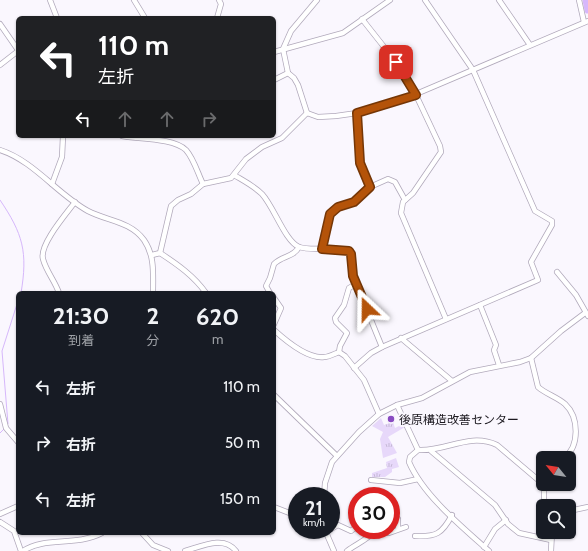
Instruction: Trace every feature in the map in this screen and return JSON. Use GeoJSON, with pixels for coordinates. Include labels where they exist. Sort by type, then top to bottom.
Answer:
{"type":"FeatureCollection","features":[{"type":"Feature","properties":{"kind":"street"},"geometry":{"type":"LineString","coordinates":[[50,0],[56,16]]}},
{"type":"Feature","properties":{"kind":"street"},"geometry":{"type":"LineString","coordinates":[[134,0],[144,16]]}},
{"type":"Feature","properties":{"kind":"street"},"geometry":{"type":"LineString","coordinates":[[218,16],[221,4],[219,0]]}},
{"type":"Feature","properties":{"kind":"street"},"geometry":{"type":"LineString","coordinates":[[307,113],[298,85],[294,78],[288,73],[283,49],[291,32],[316,0]]}},
{"type":"Feature","properties":{"kind":"street"},"geometry":{"type":"LineString","coordinates":[[276,51],[343,33],[390,0]]}},
{"type":"Feature","properties":{"kind":"street"},"geometry":{"type":"LineString","coordinates":[[354,368],[371,353],[382,347],[538,280],[531,262],[552,225],[552,221],[535,211],[473,70],[425,0]]}},
{"type":"Feature","properties":{"kind":"street"},"geometry":{"type":"LineString","coordinates":[[499,0],[530,46]]}},
{"type":"Feature","properties":{"kind":"street"},"geometry":{"type":"LineString","coordinates":[[307,113],[324,117],[357,113],[416,95],[586,22],[579,0]]}},
{"type":"Feature","properties":{"kind":"street"},"geometry":{"type":"LineString","coordinates":[[362,19],[396,62],[416,95],[441,152],[413,193],[401,206],[401,213],[446,320]]}},
{"type":"Feature","properties":{"kind":"street"},"geometry":{"type":"LineString","coordinates":[[0,24],[16,47]]}},
{"type":"Feature","properties":{"kind":"street"},"geometry":{"type":"LineString","coordinates":[[0,65],[16,52]]}},
{"type":"Feature","properties":{"kind":"street"},"geometry":{"type":"LineString","coordinates":[[276,79],[288,73]]}},
{"type":"Feature","properties":{"kind":"street"},"geometry":{"type":"LineString","coordinates":[[160,252],[171,206],[178,200],[191,194],[203,184],[231,178],[246,159],[262,147],[282,138],[307,113]]}},
{"type":"Feature","properties":{"kind":"street"},"geometry":{"type":"LineString","coordinates":[[357,113],[360,163],[370,187]]}},
{"type":"Feature","properties":{"kind":"street"},"geometry":{"type":"LineString","coordinates":[[52,184],[62,157],[63,138]]}},
{"type":"Feature","properties":{"kind":"street"},"geometry":{"type":"LineString","coordinates":[[137,138],[168,142],[181,146],[187,151],[203,184]]}},
{"type":"Feature","properties":{"kind":"street"},"geometry":{"type":"LineString","coordinates":[[0,150],[19,159],[75,202],[88,210],[116,221],[137,232],[152,255],[153,291]]}},
{"type":"Feature","properties":{"kind":"street"},"geometry":{"type":"LineString","coordinates":[[234,175],[252,186],[271,205],[292,242],[299,246],[349,251],[356,284],[382,347]]}},
{"type":"Feature","properties":{"kind":"street"},"geometry":{"type":"LineString","coordinates":[[322,249],[330,214],[338,207],[354,202],[370,187],[388,179],[395,182],[405,200]]}},
{"type":"Feature","properties":{"kind":"street"},"geometry":{"type":"LineString","coordinates":[[58,291],[47,271],[42,256],[48,239],[75,202]]}},
{"type":"Feature","properties":{"kind":"street"},"geometry":{"type":"LineString","coordinates":[[269,291],[266,286],[274,264],[282,258],[293,255],[299,246]]}},
{"type":"Feature","properties":{"kind":"street"},"geometry":{"type":"LineString","coordinates":[[152,255],[160,252]]}},
{"type":"Feature","properties":{"kind":"street"},"geometry":{"type":"LineString","coordinates":[[160,252],[178,264],[204,291]]}},
{"type":"Feature","properties":{"kind":"street"},"geometry":{"type":"LineString","coordinates":[[326,487],[328,472],[337,456],[379,414],[397,405],[422,398],[470,372],[520,362],[531,358],[561,331],[587,315],[576,295],[557,272]]}},
{"type":"Feature","properties":{"kind":"street"},"geometry":{"type":"LineString","coordinates":[[339,352],[340,346],[347,333],[336,322],[336,318],[344,305],[349,288],[356,284]]}},
{"type":"Feature","properties":{"kind":"street"},"geometry":{"type":"LineString","coordinates":[[276,301],[281,308],[276,319]]}},
{"type":"Feature","properties":{"kind":"street"},"geometry":{"type":"LineString","coordinates":[[480,305],[496,344],[494,350],[499,365]]}},
{"type":"Feature","properties":{"kind":"street"},"geometry":{"type":"LineString","coordinates":[[276,332],[292,346],[319,358],[325,358],[339,352]]}},
{"type":"Feature","properties":{"kind":"street"},"geometry":{"type":"LineString","coordinates":[[401,338],[452,381]]}},
{"type":"Feature","properties":{"kind":"street"},"geometry":{"type":"LineString","coordinates":[[339,352],[345,356],[369,389],[379,414]]}},
{"type":"Feature","properties":{"kind":"street"},"geometry":{"type":"LineString","coordinates":[[531,358],[538,387],[564,403],[573,417],[575,426],[575,442],[571,451]]}},
{"type":"Feature","properties":{"kind":"street"},"geometry":{"type":"LineString","coordinates":[[276,397],[337,456]]}},
{"type":"Feature","properties":{"kind":"street"},"geometry":{"type":"LineString","coordinates":[[0,404],[6,428],[16,440]]}},
{"type":"Feature","properties":{"kind":"street"},"geometry":{"type":"LineString","coordinates":[[397,405],[418,450]]}},
{"type":"Feature","properties":{"kind":"street"},"geometry":{"type":"LineString","coordinates":[[489,551],[418,479],[409,462],[410,456],[418,450],[431,451],[466,440],[491,442],[497,445],[536,477]]}},
{"type":"Feature","properties":{"kind":"street"},"geometry":{"type":"LineString","coordinates":[[431,451],[495,505],[506,520],[519,533],[551,540],[551,551]]}},
{"type":"Feature","properties":{"kind":"street"},"geometry":{"type":"LineString","coordinates":[[371,480],[400,483],[418,479]]}},
{"type":"Feature","properties":{"kind":"street"},"geometry":{"type":"LineString","coordinates":[[0,514],[16,507]]}},
{"type":"Feature","properties":{"kind":"street"},"geometry":{"type":"LineString","coordinates":[[576,510],[588,507]]}},
{"type":"Feature","properties":{"kind":"street"},"geometry":{"type":"LineString","coordinates":[[276,508],[288,512]]}},
{"type":"Feature","properties":{"kind":"street"},"geometry":{"type":"LineString","coordinates":[[415,536],[428,537],[437,534],[445,528],[452,515]]}},
{"type":"Feature","properties":{"kind":"street"},"geometry":{"type":"LineString","coordinates":[[484,546],[495,530],[506,520]]}},
{"type":"Feature","properties":{"kind":"street"},"geometry":{"type":"LineString","coordinates":[[0,522],[14,531],[22,551],[44,543],[83,541],[97,535]]}},
{"type":"Feature","properties":{"kind":"street"},"geometry":{"type":"LineString","coordinates":[[400,528],[406,527]]}},
{"type":"Feature","properties":{"kind":"street"},"geometry":{"type":"LineString","coordinates":[[144,535],[153,545],[168,551]]}},
{"type":"Feature","properties":{"kind":"street"},"geometry":{"type":"LineString","coordinates":[[329,539],[334,551]]}},
{"type":"Feature","properties":{"kind":"street"},"geometry":{"type":"LineString","coordinates":[[347,551],[358,542],[367,539]]}},
{"type":"Feature","properties":{"kind":"street"},"geometry":{"type":"LineString","coordinates":[[185,551],[222,541],[232,546],[236,551]]}},
{"type":"Feature","properties":{"kind":"green space"},"geometry":{"type":"Polygon","coordinates":[[[381,418],[384,425],[393,422],[395,428],[403,424],[405,427],[388,437],[397,453],[383,458],[380,439],[383,432],[372,426],[381,418]]]}},
{"type":"Feature","properties":{"kind":"green space"},"geometry":{"type":"Polygon","coordinates":[[[396,458],[399,467],[392,469],[392,472],[385,477],[372,477],[372,473],[387,468],[386,462],[396,458]]]}},
{"type":"Feature","properties":{"kind":"waterway"},"geometry":{"type":"LineString","coordinates":[[586,0],[588,10]]}},
{"type":"Feature","properties":{"kind":"waterway"},"geometry":{"type":"LineString","coordinates":[[0,200],[14,223],[22,244],[24,266],[21,291]]}},
{"type":"Feature","properties":{"kind":"waterway"},"geometry":{"type":"LineString","coordinates":[[7,425],[2,351],[16,307]]}},
{"type":"Feature","properties":{"kind":"waterway"},"geometry":{"type":"LineString","coordinates":[[0,433],[5,428]]}},
{"type":"Feature","properties":{"kind":"place","name":"後原構造改善センター"},"geometry":{"type":"Point","coordinates":[391,419]}},
{"type":"Feature","properties":{"kind":"route"},"geometry":{"type":"LineString","coordinates":[[367,309],[353,276],[351,268],[351,254],[349,251],[322,249],[330,214],[338,207],[354,202],[370,187],[360,163],[357,113],[416,95],[396,62]]}}]}
